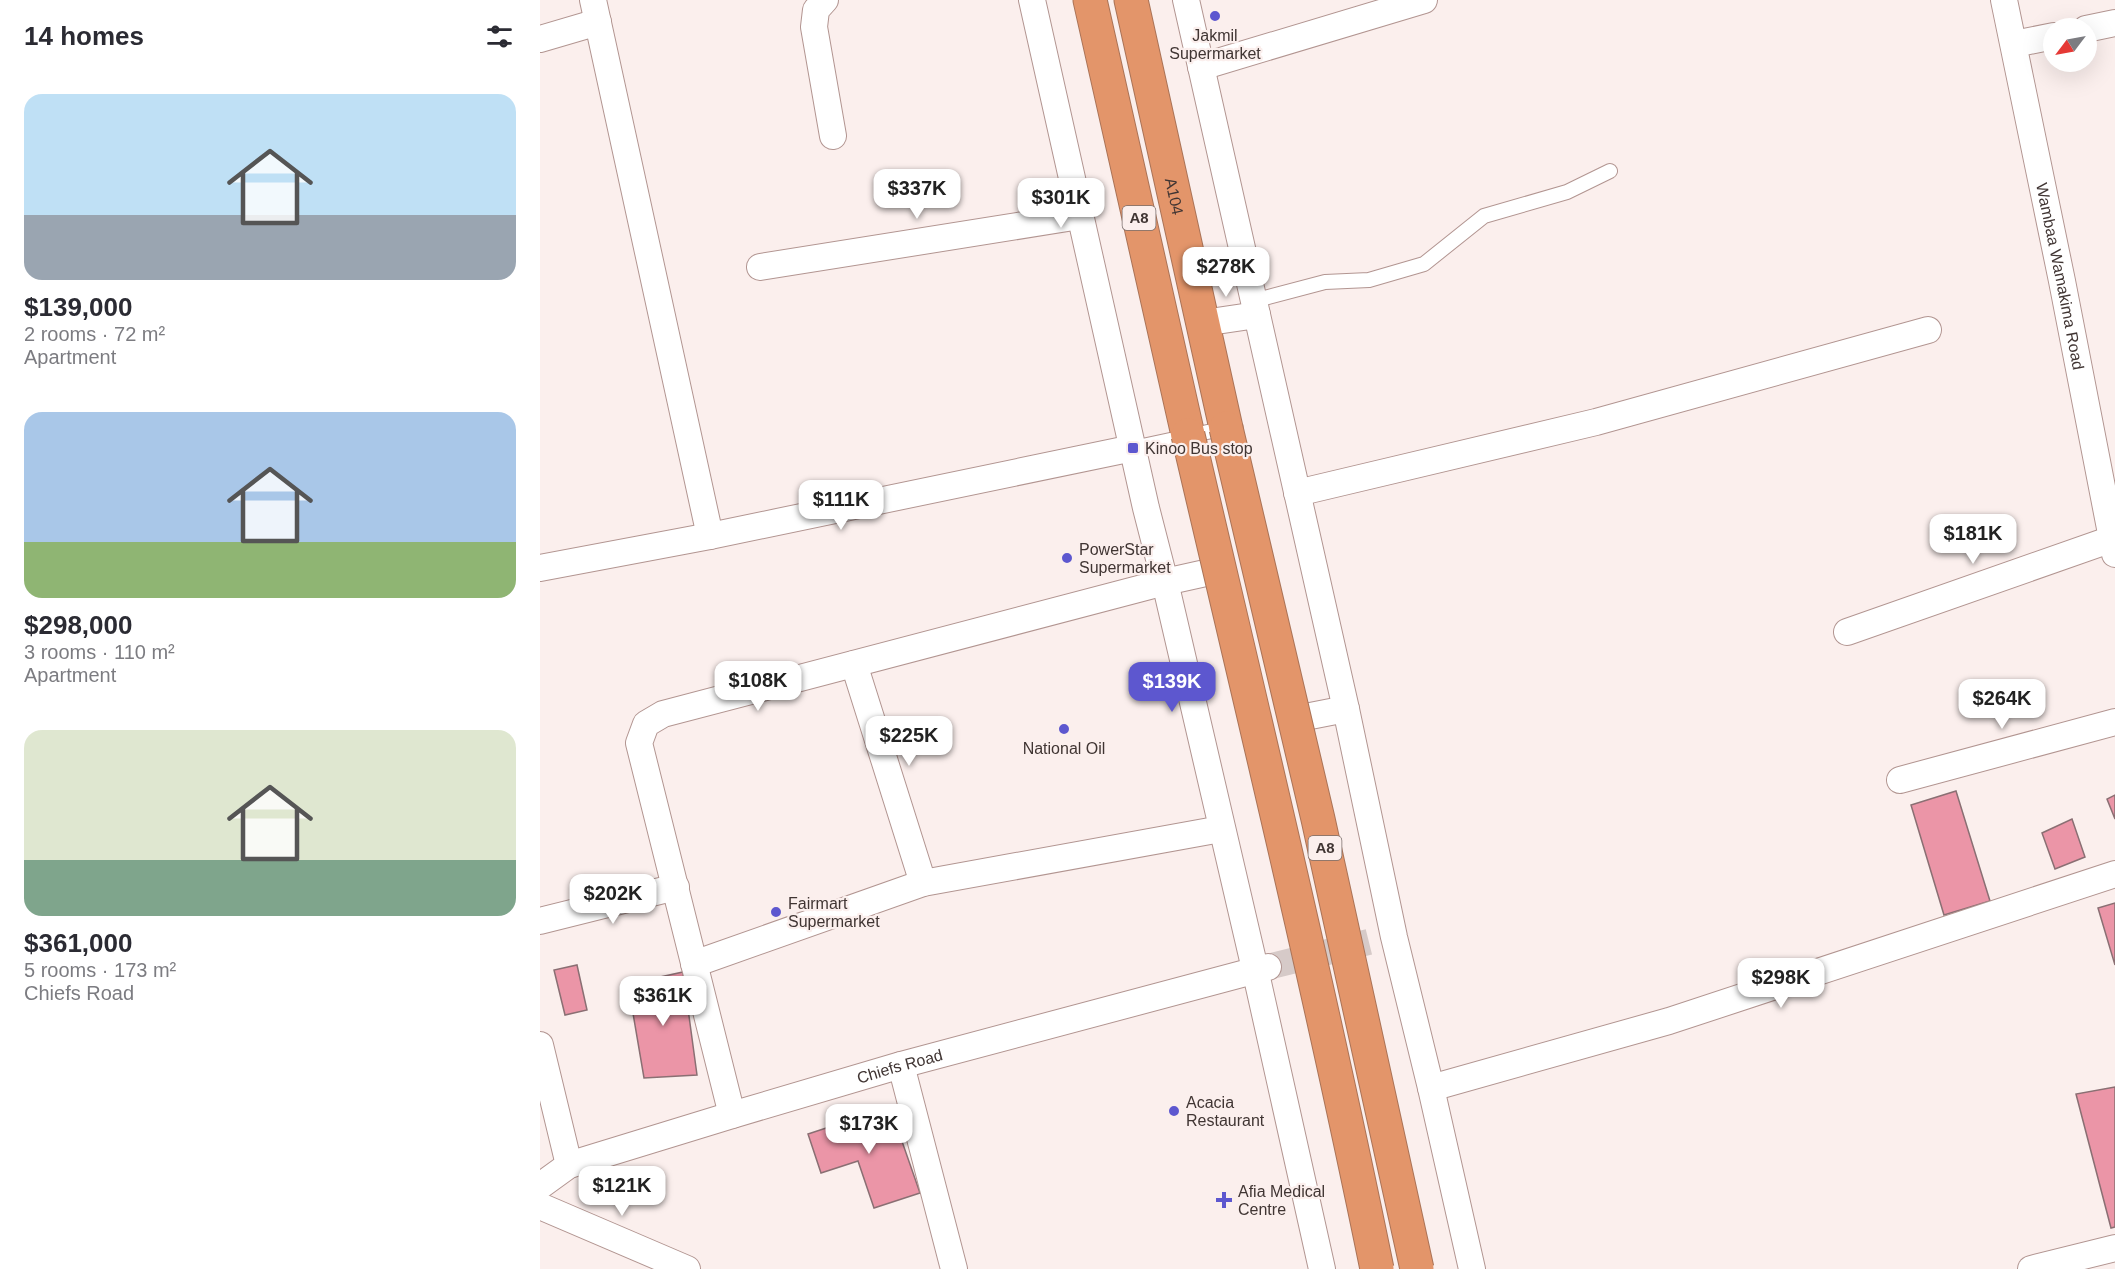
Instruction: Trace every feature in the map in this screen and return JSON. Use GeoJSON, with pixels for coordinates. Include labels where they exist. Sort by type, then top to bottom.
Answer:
{"type":"FeatureCollection","features":[{"type":"Feature","properties":{"kind":"highway","name":"A8"},"geometry":{"type":"LineString","coordinates":[[1090,0],[1309,956],[1377,1269]]}},
{"type":"Feature","properties":{"kind":"highway","name":"A104"},"geometry":{"type":"LineString","coordinates":[[1131,0],[1226,428]]}},
{"type":"Feature","properties":{"kind":"highway","name":"A8"},"geometry":{"type":"LineString","coordinates":[[1226,428],[1295,719],[1417,1269]]}},
{"type":"Feature","properties":{"kind":"street"},"geometry":{"type":"LineString","coordinates":[[825,0],[816,10],[814,27],[834,136]]}},
{"type":"Feature","properties":{"kind":"street"},"geometry":{"type":"LineString","coordinates":[[1032,0],[1221,829],[1262,968],[1322,1269]]}},
{"type":"Feature","properties":{"kind":"street"},"geometry":{"type":"LineString","coordinates":[[1186,0],[1346,710],[1387,938],[1431,1088],[1472,1269]]}},
{"type":"Feature","properties":{"kind":"street"},"geometry":{"type":"LineString","coordinates":[[1201,67],[1424,0]]}},
{"type":"Feature","properties":{"kind":"street","name":"Wambaa Wamakima Road"},"geometry":{"type":"LineString","coordinates":[[2004,0],[2104,439],[2114,546]]}},
{"type":"Feature","properties":{"kind":"street"},"geometry":{"type":"LineString","coordinates":[[540,39],[596,11],[710,536]]}},
{"type":"Feature","properties":{"kind":"street"},"geometry":{"type":"LineString","coordinates":[[2097,27],[2115,23]]}},
{"type":"Feature","properties":{"kind":"street"},"geometry":{"type":"LineString","coordinates":[[2014,44],[2043,38]]}},
{"type":"Feature","properties":{"kind":"street"},"geometry":{"type":"LineString","coordinates":[[760,267],[1080,216]]}},
{"type":"Feature","properties":{"kind":"street"},"geometry":{"type":"LineString","coordinates":[[1203,324],[1255,308]]}},
{"type":"Feature","properties":{"kind":"street"},"geometry":{"type":"LineString","coordinates":[[1297,493],[1596,422],[1928,330]]}},
{"type":"Feature","properties":{"kind":"street"},"geometry":{"type":"LineString","coordinates":[[540,568],[710,536],[1133,448]]}},
{"type":"Feature","properties":{"kind":"street"},"geometry":{"type":"LineString","coordinates":[[1847,632],[2114,546]]}},
{"type":"Feature","properties":{"kind":"street"},"geometry":{"type":"LineString","coordinates":[[732,1115],[639,743],[646,724],[663,714],[1165,582],[1219,570]]}},
{"type":"Feature","properties":{"kind":"street"},"geometry":{"type":"LineString","coordinates":[[854,664],[923,883]]}},
{"type":"Feature","properties":{"kind":"street"},"geometry":{"type":"LineString","coordinates":[[1295,719],[1346,710]]}},
{"type":"Feature","properties":{"kind":"street"},"geometry":{"type":"LineString","coordinates":[[1900,780],[2115,722]]}},
{"type":"Feature","properties":{"kind":"street"},"geometry":{"type":"LineString","coordinates":[[694,964],[923,883],[1221,829]]}},
{"type":"Feature","properties":{"kind":"street"},"geometry":{"type":"LineString","coordinates":[[1431,1088],[1669,1021],[1812,976],[1955,925],[2115,874]]}},
{"type":"Feature","properties":{"kind":"street"},"geometry":{"type":"LineString","coordinates":[[540,921],[675,887]]}},
{"type":"Feature","properties":{"kind":"street","name":"Chiefs Road"},"geometry":{"type":"LineString","coordinates":[[540,1186],[569,1165],[732,1115],[901,1065],[1262,968]]}},
{"type":"Feature","properties":{"kind":"street"},"geometry":{"type":"LineString","coordinates":[[540,1045],[544,1082],[569,1165]]}},
{"type":"Feature","properties":{"kind":"street"},"geometry":{"type":"LineString","coordinates":[[901,1065],[954,1269]]}},
{"type":"Feature","properties":{"kind":"street"},"geometry":{"type":"LineString","coordinates":[[540,1206],[687,1269]]}},
{"type":"Feature","properties":{"kind":"street"},"geometry":{"type":"LineString","coordinates":[[2031,1269],[2115,1248]]}},
{"type":"Feature","properties":{"kind":"lane"},"geometry":{"type":"LineString","coordinates":[[1255,308],[1325,282],[1369,280],[1424,264],[1484,216],[1567,192],[1610,171]]}},
{"type":"Feature","properties":{"kind":"lane"},"geometry":{"type":"LineString","coordinates":[[1133,448],[1226,428]]}},
{"type":"Feature","properties":{"kind":"building"},"geometry":{"type":"Polygon","coordinates":[[[1956,791],[1990,901],[1944,915],[1911,805],[1956,791]]]}},
{"type":"Feature","properties":{"kind":"building"},"geometry":{"type":"Polygon","coordinates":[[[2115,795],[2115,819],[2107,799],[2115,795]]]}},
{"type":"Feature","properties":{"kind":"building"},"geometry":{"type":"Polygon","coordinates":[[[2072,819],[2085,857],[2055,869],[2042,833],[2072,819]]]}},
{"type":"Feature","properties":{"kind":"building"},"geometry":{"type":"Polygon","coordinates":[[[2115,903],[2115,965],[2098,908],[2115,903]]]}},
{"type":"Feature","properties":{"kind":"building"},"geometry":{"type":"Polygon","coordinates":[[[577,965],[587,1010],[565,1015],[554,970],[577,965]]]}},
{"type":"Feature","properties":{"kind":"building"},"geometry":{"type":"Polygon","coordinates":[[[683,972],[697,1075],[644,1078],[628,984],[683,972]]]}},
{"type":"Feature","properties":{"kind":"building"},"geometry":{"type":"Polygon","coordinates":[[[2115,1087],[2115,1227],[2111,1228],[2076,1094],[2115,1087]]]}},
{"type":"Feature","properties":{"kind":"building"},"geometry":{"type":"Polygon","coordinates":[[[890,1107],[920,1193],[874,1208],[858,1161],[821,1173],[808,1134],[890,1107]]]}},
{"type":"Feature","properties":{"kind":"tunnel"},"geometry":{"type":"LineString","coordinates":[[1268,967],[1380,939]]}},
{"type":"Feature","properties":{"kind":"place","name":"Jakmil Supermarket"},"geometry":{"type":"Point","coordinates":[1215,16]}},
{"type":"Feature","properties":{"kind":"place","name":"Kinoo Bus stop"},"geometry":{"type":"Point","coordinates":[1133,448]}},
{"type":"Feature","properties":{"kind":"place","name":"PowerStar Supermarket"},"geometry":{"type":"Point","coordinates":[1067,558]}},
{"type":"Feature","properties":{"kind":"place","name":"National Oil"},"geometry":{"type":"Point","coordinates":[1064,729]}},
{"type":"Feature","properties":{"kind":"place","name":"Fairmart Supermarket"},"geometry":{"type":"Point","coordinates":[776,912]}},
{"type":"Feature","properties":{"kind":"place","name":"Acacia Restaurant"},"geometry":{"type":"Point","coordinates":[1174,1111]}},
{"type":"Feature","properties":{"kind":"place","name":"Afia Medical Centre"},"geometry":{"type":"Point","coordinates":[1224,1200]}}]}
